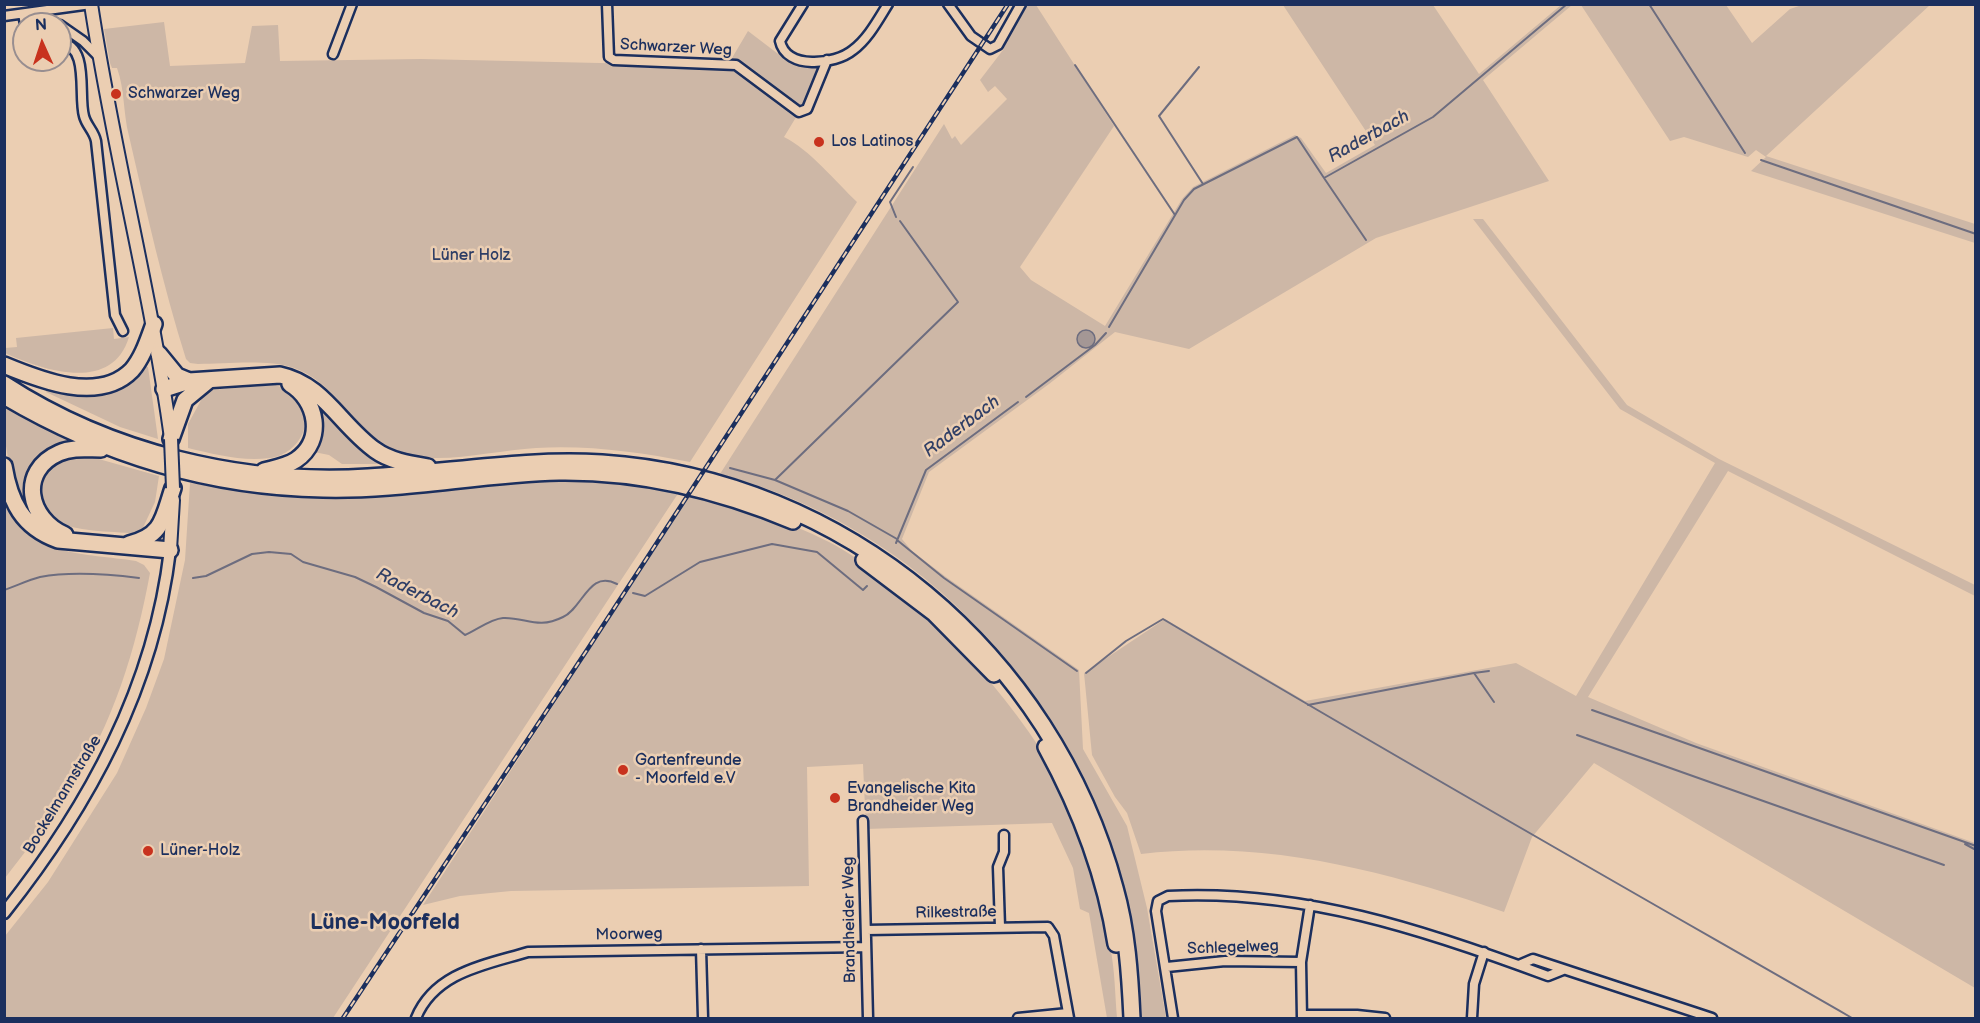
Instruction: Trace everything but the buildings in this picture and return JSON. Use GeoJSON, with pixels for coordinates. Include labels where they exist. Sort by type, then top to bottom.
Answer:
{"type":"FeatureCollection","features":[{"type":"Feature","properties":{"kind":"highway"},"geometry":{"type":"LineString","coordinates":[[4,365],[55,383],[77,387],[107,384],[130,371],[140,359],[154,324]]}},
{"type":"Feature","properties":{"kind":"highway"},"geometry":{"type":"LineString","coordinates":[[159,354],[177,375],[189,381]]}},
{"type":"Feature","properties":{"kind":"highway"},"geometry":{"type":"LineString","coordinates":[[164,389],[189,381],[267,375],[290,377],[310,386],[361,439],[385,456],[412,465],[461,469]]}},
{"type":"Feature","properties":{"kind":"highway"},"geometry":{"type":"LineString","coordinates":[[253,474],[285,465],[297,459],[307,449],[313,437],[315,423],[306,397],[293,385],[267,375]]}},
{"type":"Feature","properties":{"kind":"highway"},"geometry":{"type":"LineString","coordinates":[[171,439],[185,400],[199,386],[212,379]]}},
{"type":"Feature","properties":{"kind":"highway"},"geometry":{"type":"LineString","coordinates":[[4,384],[116,440],[191,462],[253,474],[344,478],[538,463],[600,463],[658,470],[728,486],[788,508],[831,528],[881,559],[926,592],[962,624],[1003,668],[1044,724],[1074,776],[1099,837],[1116,891],[1127,952],[1132,1018]]}},
{"type":"Feature","properties":{"kind":"highway"},"geometry":{"type":"LineString","coordinates":[[4,396],[77,435],[112,450],[190,473],[290,488],[365,489],[559,472],[628,476],[689,487],[744,502],[793,521],[843,547],[906,590],[949,626],[1002,684],[1046,747],[1070,795],[1099,866],[1116,943],[1122,1018]]}},
{"type":"Feature","properties":{"kind":"highway"},"geometry":{"type":"LineString","coordinates":[[81,542],[53,530],[39,516],[33,498],[35,479],[50,458],[60,452],[75,448],[112,450]]}},
{"type":"Feature","properties":{"kind":"highway"},"geometry":{"type":"LineString","coordinates":[[4,466],[12,500],[30,526],[58,540],[170,550]]}},
{"type":"Feature","properties":{"kind":"highway"},"geometry":{"type":"LineString","coordinates":[[120,545],[143,541],[154,534],[162,522],[173,488]]}},
{"type":"Feature","properties":{"kind":"main road","name":"Bockelmannstraße"},"geometry":{"type":"LineString","coordinates":[[4,913],[75,814],[116,740],[135,695],[158,621],[170,550],[173,488],[171,439],[159,354],[99,58],[91,5]]}},
{"type":"Feature","properties":{"kind":"street"},"geometry":{"type":"LineString","coordinates":[[333,54],[352,4]]}},
{"type":"Feature","properties":{"kind":"street","name":"Schwarzer Weg"},"geometry":{"type":"LineString","coordinates":[[607,4],[607,54],[614,60],[736,64],[801,112],[807,109],[827,60]]}},
{"type":"Feature","properties":{"kind":"street"},"geometry":{"type":"LineString","coordinates":[[803,4],[780,41],[781,48],[793,59],[827,60],[843,56],[858,46],[888,4]]}},
{"type":"Feature","properties":{"kind":"street"},"geometry":{"type":"LineString","coordinates":[[948,4],[971,36],[990,49],[998,45],[1021,4]]}},
{"type":"Feature","properties":{"kind":"street"},"geometry":{"type":"LineString","coordinates":[[39,12],[91,5]]}},
{"type":"Feature","properties":{"kind":"street"},"geometry":{"type":"LineString","coordinates":[[72,34],[83,41],[99,58]]}},
{"type":"Feature","properties":{"kind":"street"},"geometry":{"type":"LineString","coordinates":[[72,47],[78,57],[83,113],[96,141],[115,315],[123,331]]}},
{"type":"Feature","properties":{"kind":"street","name":"Brandheider Weg"},"geometry":{"type":"LineString","coordinates":[[863,821],[868,1018]]}},
{"type":"Feature","properties":{"kind":"street"},"geometry":{"type":"LineString","coordinates":[[1000,927],[998,867],[1004,852],[1004,835]]}},
{"type":"Feature","properties":{"kind":"street"},"geometry":{"type":"LineString","coordinates":[[1173,1018],[1167,967],[1156,911],[1158,901],[1168,896],[1237,895],[1310,905],[1404,926],[1548,976],[1563,970],[1712,1018]]}},
{"type":"Feature","properties":{"kind":"street"},"geometry":{"type":"LineString","coordinates":[[1310,905],[1301,962],[1302,1017],[1357,1015],[1385,1018]]}},
{"type":"Feature","properties":{"kind":"street","name":"Rilkestraße"},"geometry":{"type":"LineString","coordinates":[[866,930],[1048,927],[1054,936],[1068,1016]]}},
{"type":"Feature","properties":{"kind":"street","name":"Moorweg"},"geometry":{"type":"LineString","coordinates":[[416,1018],[426,999],[442,984],[484,964],[528,952],[866,947]]}},
{"type":"Feature","properties":{"kind":"street"},"geometry":{"type":"LineString","coordinates":[[701,949],[703,1018]]}},
{"type":"Feature","properties":{"kind":"street"},"geometry":{"type":"LineString","coordinates":[[1472,1018],[1474,984],[1484,952]]}},
{"type":"Feature","properties":{"kind":"street","name":"Schlegelweg"},"geometry":{"type":"LineString","coordinates":[[1167,967],[1226,961],[1301,962]]}},
{"type":"Feature","properties":{"kind":"street"},"geometry":{"type":"LineString","coordinates":[[1018,1018],[1068,1016]]}},
{"type":"Feature","properties":{"kind":"green space"},"geometry":{"type":"Polygon","coordinates":[[[1023,5],[1036,5],[1114,126],[1020,267],[1031,280],[1105,326],[1182,199],[1193,187],[1295,135],[1301,138],[1326,173],[1375,145],[1283,5],[1433,5],[1479,74],[1561,5],[1572,5],[1483,80],[1549,181],[1376,238],[1189,349],[1115,332],[1049,384],[929,472],[902,539],[912,551],[946,577],[1079,670],[1083,749],[1127,826],[1147,908],[1166,1018],[1142,1018],[1132,925],[1107,836],[1070,753],[1020,677],[960,609],[889,552],[808,506],[720,474],[944,124],[952,139],[955,136],[961,145],[1007,99],[995,86],[988,92],[980,80],[1003,50],[1023,5]]]}},
{"type":"Feature","properties":{"kind":"green space"},"geometry":{"type":"Polygon","coordinates":[[[1581,5],[1726,5],[1752,43],[1790,9],[1802,5],[1930,5],[1766,156],[1975,224],[1975,243],[1751,171],[1766,157],[1756,150],[1748,157],[1684,137],[1670,141],[1581,5]]]}},
{"type":"Feature","properties":{"kind":"green space","name":"Lüner Holz"},"geometry":{"type":"Polygon","coordinates":[[[164,22],[170,66],[245,63],[252,26],[278,25],[280,61],[421,59],[733,66],[798,114],[784,137],[803,149],[857,202],[690,462],[594,448],[536,448],[442,458],[413,456],[378,440],[325,387],[311,376],[294,368],[260,363],[198,364],[190,363],[186,359],[162,276],[142,192],[127,127],[120,76],[117,68],[112,68],[110,63],[104,29],[164,22]]]}},
{"type":"Feature","properties":{"kind":"green space"},"geometry":{"type":"Polygon","coordinates":[[[748,31],[790,63],[816,65],[818,74],[804,108],[801,109],[732,58],[748,31]]]}},
{"type":"Feature","properties":{"kind":"green space"},"geometry":{"type":"Polygon","coordinates":[[[1473,219],[1483,219],[1627,405],[1719,459],[1975,585],[1975,596],[1728,471],[1588,697],[1696,743],[1975,843],[1975,988],[1594,763],[1532,837],[1504,912],[1415,884],[1325,862],[1234,851],[1141,854],[1127,813],[1115,797],[1092,755],[1084,673],[1165,619],[1305,701],[1516,663],[1576,696],[1715,463],[1620,409],[1473,219]]]}},
{"type":"Feature","properties":{"kind":"green space"},"geometry":{"type":"Polygon","coordinates":[[[113,328],[114,339],[129,337],[120,355],[108,366],[92,372],[74,373],[56,370],[20,360],[5,353],[5,348],[17,347],[16,338],[113,328]]]}},
{"type":"Feature","properties":{"kind":"green space"},"geometry":{"type":"Polygon","coordinates":[[[143,367],[148,367],[158,439],[120,427],[46,392],[47,388],[135,376],[143,367]]]}},
{"type":"Feature","properties":{"kind":"green space"},"geometry":{"type":"Polygon","coordinates":[[[276,385],[296,398],[305,419],[301,437],[288,451],[270,458],[249,459],[188,448],[188,424],[205,393],[209,390],[276,385]]]}},
{"type":"Feature","properties":{"kind":"green space"},"geometry":{"type":"Polygon","coordinates":[[[4,401],[88,445],[37,465],[33,523],[12,482],[5,440],[4,401]]]}},
{"type":"Feature","properties":{"kind":"green space"},"geometry":{"type":"Polygon","coordinates":[[[322,403],[382,464],[342,464],[329,455],[314,452],[324,430],[319,411],[322,403]]]}},
{"type":"Feature","properties":{"kind":"green space"},"geometry":{"type":"Polygon","coordinates":[[[81,454],[159,476],[155,502],[140,534],[77,528],[67,526],[51,517],[42,502],[44,476],[55,462],[81,454]]]}},
{"type":"Feature","properties":{"kind":"green space"},"geometry":{"type":"Polygon","coordinates":[[[530,479],[602,479],[679,492],[333,1018],[5,1018],[5,936],[48,882],[117,773],[146,708],[164,659],[185,560],[190,483],[290,496],[365,496],[530,479]]]}},
{"type":"Feature","properties":{"kind":"green space"},"geometry":{"type":"Polygon","coordinates":[[[692,493],[779,520],[829,542],[856,558],[897,589],[933,621],[977,666],[1004,699],[1041,750],[1074,819],[1092,872],[1110,946],[1117,1018],[1107,1018],[1089,913],[1080,909],[1073,868],[1052,823],[866,829],[863,764],[807,767],[809,886],[511,891],[460,896],[423,905],[692,493]]]}},
{"type":"Feature","properties":{"kind":"green space"},"geometry":{"type":"Polygon","coordinates":[[[5,505],[16,522],[30,535],[45,543],[61,550],[136,561],[144,565],[150,573],[130,658],[111,713],[99,739],[62,801],[5,878],[5,505]]]}},
{"type":"Feature","properties":{"kind":"shaded area"},"geometry":{"type":"Polygon","coordinates":[[[1086,330],[1092,333],[1095,339],[1092,345],[1086,348],[1080,345],[1077,339],[1080,333],[1086,330]]]}},
{"type":"Feature","properties":{"kind":"waterway","name":"Raderbach"},"geometry":{"type":"LineString","coordinates":[[1109,327],[1184,200],[1194,189],[1297,137],[1324,178],[1433,117],[1567,4]]}},
{"type":"Feature","properties":{"kind":"waterway"},"geometry":{"type":"LineString","coordinates":[[1649,4],[1745,153]]}},
{"type":"Feature","properties":{"kind":"waterway"},"geometry":{"type":"LineString","coordinates":[[1075,65],[1175,215]]}},
{"type":"Feature","properties":{"kind":"waterway"},"geometry":{"type":"LineString","coordinates":[[1199,67],[1159,116],[1203,184]]}},
{"type":"Feature","properties":{"kind":"waterway"},"geometry":{"type":"LineString","coordinates":[[1761,160],[1976,234]]}},
{"type":"Feature","properties":{"kind":"waterway"},"geometry":{"type":"LineString","coordinates":[[896,217],[890,202],[913,167]]}},
{"type":"Feature","properties":{"kind":"waterway"},"geometry":{"type":"LineString","coordinates":[[1324,178],[1366,240]]}},
{"type":"Feature","properties":{"kind":"waterway"},"geometry":{"type":"LineString","coordinates":[[897,539],[848,511],[775,480],[958,302],[900,221]]}},
{"type":"Feature","properties":{"kind":"waterway","name":"Raderbach"},"geometry":{"type":"LineString","coordinates":[[1026,397],[1095,345],[1106,333]]}},
{"type":"Feature","properties":{"kind":"waterway","name":"Raderbach"},"geometry":{"type":"LineString","coordinates":[[896,543],[926,470],[1018,402]]}},
{"type":"Feature","properties":{"kind":"waterway"},"geometry":{"type":"LineString","coordinates":[[730,468],[775,480]]}},
{"type":"Feature","properties":{"kind":"waterway"},"geometry":{"type":"LineString","coordinates":[[897,540],[944,578],[1077,671]]}},
{"type":"Feature","properties":{"kind":"waterway","name":"Raderbach"},"geometry":{"type":"LineString","coordinates":[[633,593],[645,596],[700,562],[772,544],[817,552],[863,590],[867,586]]}},
{"type":"Feature","properties":{"kind":"waterway","name":"Raderbach"},"geometry":{"type":"LineString","coordinates":[[193,578],[206,576],[252,554],[269,552],[291,554],[303,562],[355,577],[424,613],[448,621],[465,635],[488,622],[503,618],[539,623],[554,621],[570,612],[593,585],[607,581],[617,584]]}},
{"type":"Feature","properties":{"kind":"waterway","name":"Raderbach"},"geometry":{"type":"LineString","coordinates":[[4,590],[36,578],[52,575],[90,574],[139,578]]}},
{"type":"Feature","properties":{"kind":"waterway"},"geometry":{"type":"LineString","coordinates":[[1086,673],[1126,641],[1163,619],[1852,1018]]}},
{"type":"Feature","properties":{"kind":"waterway"},"geometry":{"type":"LineString","coordinates":[[1474,673],[1489,671]]}},
{"type":"Feature","properties":{"kind":"waterway"},"geometry":{"type":"LineString","coordinates":[[1308,705],[1474,673],[1494,702]]}},
{"type":"Feature","properties":{"kind":"waterway"},"geometry":{"type":"LineString","coordinates":[[1592,710],[1976,846]]}},
{"type":"Feature","properties":{"kind":"waterway"},"geometry":{"type":"LineString","coordinates":[[1577,735],[1944,865]]}},
{"type":"Feature","properties":{"kind":"waterway"},"geometry":{"type":"LineString","coordinates":[[1965,844],[1976,850]]}},
{"type":"Feature","properties":{"kind":"railway"},"geometry":{"type":"LineString","coordinates":[[343,1018],[587,650],[1008,4]]}},
{"type":"Feature","properties":{"kind":"place","name":"Schwarzer Weg"},"geometry":{"type":"Point","coordinates":[116,94]}},
{"type":"Feature","properties":{"kind":"place","name":"Los Latinos"},"geometry":{"type":"Point","coordinates":[819,142]}},
{"type":"Feature","properties":{"kind":"place","name":"Gartenfreunde - Moorfeld e.V"},"geometry":{"type":"Point","coordinates":[623,770]}},
{"type":"Feature","properties":{"kind":"place","name":"Evangelische Kita Brandheider Weg"},"geometry":{"type":"Point","coordinates":[835,798]}},
{"type":"Feature","properties":{"kind":"place","name":"Lüner-Holz"},"geometry":{"type":"Point","coordinates":[148,851]}},
{"type":"Feature","properties":{"kind":"district","name":"Lüne-Moorfeld"},"geometry":{"type":"Point","coordinates":[385,923]}}]}
